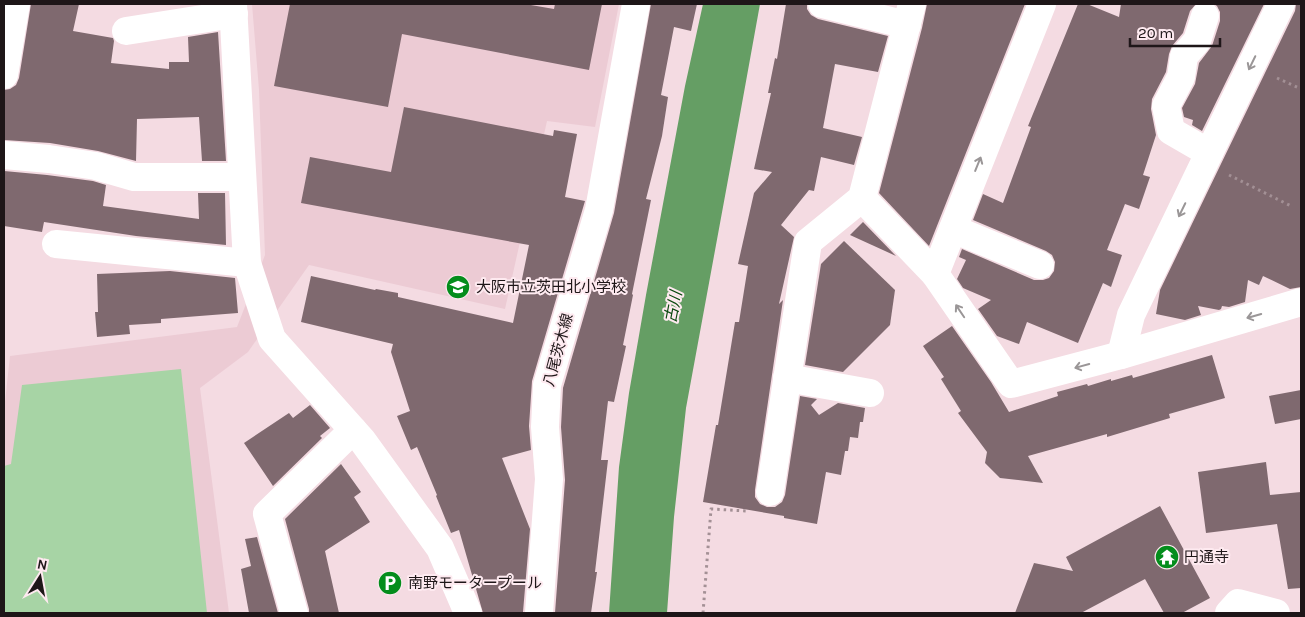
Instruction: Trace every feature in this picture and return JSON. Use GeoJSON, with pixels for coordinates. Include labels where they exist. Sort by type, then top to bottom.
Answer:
{"type":"FeatureCollection","features":[{"type":"Feature","properties":{"kind":"street"},"geometry":{"type":"LineString","coordinates":[[4,75],[16,4]]}},
{"type":"Feature","properties":{"kind":"street","name":"八尾茨木線"},"geometry":{"type":"LineString","coordinates":[[539,613],[549,479],[545,427],[547,385],[599,210],[636,4]]}},
{"type":"Feature","properties":{"kind":"street"},"geometry":{"type":"LineString","coordinates":[[770,492],[808,242],[862,198],[909,14],[822,4]]}},
{"type":"Feature","properties":{"kind":"street"},"geometry":{"type":"LineString","coordinates":[[935,274],[1042,4]]}},
{"type":"Feature","properties":{"kind":"street"},"geometry":{"type":"LineString","coordinates":[[1121,355],[1131,315],[1281,4]]}},
{"type":"Feature","properties":{"kind":"street"},"geometry":{"type":"LineString","coordinates":[[126,31],[234,9],[248,263],[272,339],[362,440],[440,548],[468,613]]}},
{"type":"Feature","properties":{"kind":"street"},"geometry":{"type":"LineString","coordinates":[[1205,16],[1197,41],[1184,56],[1181,78],[1166,106],[1171,131],[1207,158]]}},
{"type":"Feature","properties":{"kind":"street"},"geometry":{"type":"LineString","coordinates":[[4,155],[96,166],[134,177],[242,177]]}},
{"type":"Feature","properties":{"kind":"street"},"geometry":{"type":"LineString","coordinates":[[862,198],[935,274],[1010,384],[1121,355],[1301,302]]}},
{"type":"Feature","properties":{"kind":"street"},"geometry":{"type":"LineString","coordinates":[[953,229],[1040,266]]}},
{"type":"Feature","properties":{"kind":"street"},"geometry":{"type":"LineString","coordinates":[[56,244],[248,263]]}},
{"type":"Feature","properties":{"kind":"street"},"geometry":{"type":"LineString","coordinates":[[788,378],[870,393]]}},
{"type":"Feature","properties":{"kind":"street"},"geometry":{"type":"LineString","coordinates":[[294,613],[267,514],[353,430]]}},
{"type":"Feature","properties":{"kind":"street"},"geometry":{"type":"LineString","coordinates":[[1229,613],[1238,603],[1276,613]]}},
{"type":"Feature","properties":{"kind":"path"},"geometry":{"type":"LineString","coordinates":[[1207,158],[1291,206]]}},
{"type":"Feature","properties":{"kind":"path"},"geometry":{"type":"LineString","coordinates":[[703,613],[711,509],[768,510],[770,492]]}},
{"type":"Feature","properties":{"kind":"shaded area","name":"大阪市立茨田北小学校"},"geometry":{"type":"Polygon","coordinates":[[[252,4],[619,4],[595,127],[547,121],[505,309],[309,265],[248,352],[200,388],[229,613],[4,613],[4,411],[10,356],[237,327],[265,255],[259,90],[252,4]]]}},
{"type":"Feature","properties":{"kind":"shaded area"},"geometry":{"type":"Polygon","coordinates":[[[181,369],[207,613],[4,613],[4,466],[11,464],[22,385],[181,369]]]}},
{"type":"Feature","properties":{"kind":"water","name":"古川"},"geometry":{"type":"Polygon","coordinates":[[[703,4],[760,4],[686,408],[674,517],[667,613],[609,613],[619,467],[629,393],[685,86],[703,4]]]}},
{"type":"Feature","properties":{"kind":"building"},"geometry":{"type":"Polygon","coordinates":[[[31,4],[79,4],[73,31],[113,38],[111,63],[169,69],[169,62],[189,62],[188,37],[218,32],[226,161],[202,161],[199,117],[137,119],[136,161],[98,151],[50,143],[4,140],[4,90],[16,85],[19,78],[31,4]]]}},
{"type":"Feature","properties":{"kind":"building"},"geometry":{"type":"Polygon","coordinates":[[[290,4],[525,4],[554,9],[555,4],[602,4],[589,70],[402,34],[388,107],[274,86],[290,4]]]}},
{"type":"Feature","properties":{"kind":"building"},"geometry":{"type":"Polygon","coordinates":[[[651,4],[697,4],[691,31],[674,27],[661,95],[668,97],[662,136],[646,199],[651,200],[623,345],[626,346],[614,402],[608,401],[601,460],[608,460],[591,613],[555,613],[565,480],[561,427],[563,388],[614,213],[651,4]]]}},
{"type":"Feature","properties":{"kind":"building"},"geometry":{"type":"Polygon","coordinates":[[[786,4],[807,4],[807,9],[811,15],[818,19],[888,36],[878,72],[835,64],[823,128],[862,137],[854,165],[821,157],[814,191],[809,190],[781,225],[794,237],[779,304],[783,300],[755,490],[755,497],[760,504],[767,507],[775,507],[782,502],[785,495],[800,396],[817,399],[811,405],[819,415],[838,403],[865,408],[863,422],[860,422],[858,438],[850,437],[848,451],[845,451],[841,475],[826,472],[817,524],[784,518],[784,516],[703,502],[735,322],[739,322],[748,266],[738,264],[754,193],[772,172],[754,169],[771,93],[768,93],[775,58],[777,59],[786,4]]]}},
{"type":"Feature","properties":{"kind":"building"},"geometry":{"type":"Polygon","coordinates":[[[927,4],[1025,4],[929,246],[879,193],[927,4]]]}},
{"type":"Feature","properties":{"kind":"building"},"geometry":{"type":"Polygon","coordinates":[[[1078,4],[1087,4],[1119,17],[1121,4],[1196,4],[1190,11],[1183,33],[1172,46],[1166,72],[1152,99],[1151,109],[1156,135],[1143,175],[1150,177],[1139,209],[1125,204],[1107,250],[1122,255],[1111,287],[1103,283],[1078,343],[1027,322],[1019,344],[997,336],[978,309],[991,300],[963,288],[957,279],[966,260],[959,257],[962,249],[1034,280],[1049,278],[1054,271],[1055,262],[1052,255],[1046,251],[973,220],[983,194],[1003,203],[1031,127],[1028,126],[1078,4]]]}},
{"type":"Feature","properties":{"kind":"building"},"geometry":{"type":"Polygon","coordinates":[[[1214,4],[1264,4],[1202,131],[1192,125],[1193,120],[1184,117],[1182,108],[1195,84],[1199,63],[1212,46],[1220,21],[1220,12],[1214,4]]]}},
{"type":"Feature","properties":{"kind":"building"},"geometry":{"type":"Polygon","coordinates":[[[1296,4],[1301,4],[1301,287],[1290,289],[1263,276],[1259,285],[1248,280],[1245,302],[1229,307],[1222,306],[1219,310],[1198,306],[1201,315],[1185,320],[1156,314],[1160,290],[1295,11],[1296,4]]]}},
{"type":"Feature","properties":{"kind":"building"},"geometry":{"type":"Polygon","coordinates":[[[404,107],[553,136],[554,130],[577,134],[565,197],[585,201],[532,381],[529,426],[531,450],[502,458],[530,529],[523,612],[483,613],[459,530],[451,533],[417,447],[411,450],[397,416],[410,411],[391,352],[393,344],[301,322],[311,276],[398,293],[398,297],[513,323],[529,245],[301,203],[310,157],[391,172],[404,107]]]}},
{"type":"Feature","properties":{"kind":"building"},"geometry":{"type":"Polygon","coordinates":[[[4,171],[93,181],[106,185],[103,206],[199,219],[198,193],[225,193],[226,245],[136,236],[44,222],[42,232],[4,226],[4,171]]]}},
{"type":"Feature","properties":{"kind":"building"},"geometry":{"type":"Polygon","coordinates":[[[863,222],[896,256],[850,235],[863,222]]]}},
{"type":"Feature","properties":{"kind":"building"},"geometry":{"type":"Polygon","coordinates":[[[844,241],[895,290],[890,325],[843,372],[805,365],[821,264],[844,241]]]}},
{"type":"Feature","properties":{"kind":"building"},"geometry":{"type":"Polygon","coordinates":[[[170,271],[235,278],[238,313],[161,319],[161,323],[129,325],[130,334],[97,337],[95,312],[98,312],[97,274],[170,271]]]}},
{"type":"Feature","properties":{"kind":"building"},"geometry":{"type":"Polygon","coordinates":[[[952,326],[991,382],[1009,412],[1058,396],[1057,392],[1132,375],[1133,378],[1212,355],[1225,398],[1169,414],[1170,418],[1107,437],[1107,434],[1028,456],[1043,483],[1000,478],[985,463],[987,452],[958,413],[961,411],[941,379],[944,377],[923,346],[952,326]]]}},
{"type":"Feature","properties":{"kind":"building"},"geometry":{"type":"Polygon","coordinates":[[[1301,390],[1301,419],[1275,424],[1269,396],[1301,390]]]}},
{"type":"Feature","properties":{"kind":"building"},"geometry":{"type":"Polygon","coordinates":[[[310,405],[330,428],[320,436],[322,438],[273,486],[244,443],[289,413],[293,418],[310,405]]]}},
{"type":"Feature","properties":{"kind":"building"},"geometry":{"type":"Polygon","coordinates":[[[1266,462],[1270,495],[1301,492],[1301,588],[1288,589],[1277,524],[1206,533],[1198,472],[1266,462]]]}},
{"type":"Feature","properties":{"kind":"building"},"geometry":{"type":"Polygon","coordinates":[[[341,464],[361,492],[354,497],[370,522],[325,551],[339,613],[309,613],[285,519],[341,464]]]}},
{"type":"Feature","properties":{"kind":"building"},"geometry":{"type":"Polygon","coordinates":[[[1160,506],[1210,598],[1182,613],[1164,613],[1145,579],[1081,613],[1015,613],[1034,563],[1073,571],[1066,557],[1160,506]]]}},
{"type":"Feature","properties":{"kind":"building"},"geometry":{"type":"Polygon","coordinates":[[[257,537],[278,613],[249,613],[241,569],[251,566],[245,539],[257,537]]]}},
{"type":"Feature","properties":{"kind":"place","name":"大阪市立茨田北小学校"},"geometry":{"type":"Point","coordinates":[458,287]}},
{"type":"Feature","properties":{"kind":"place","name":"円通寺"},"geometry":{"type":"Point","coordinates":[1167,557]}},
{"type":"Feature","properties":{"kind":"place","name":"南野モータープール"},"geometry":{"type":"Point","coordinates":[390,583]}}]}
